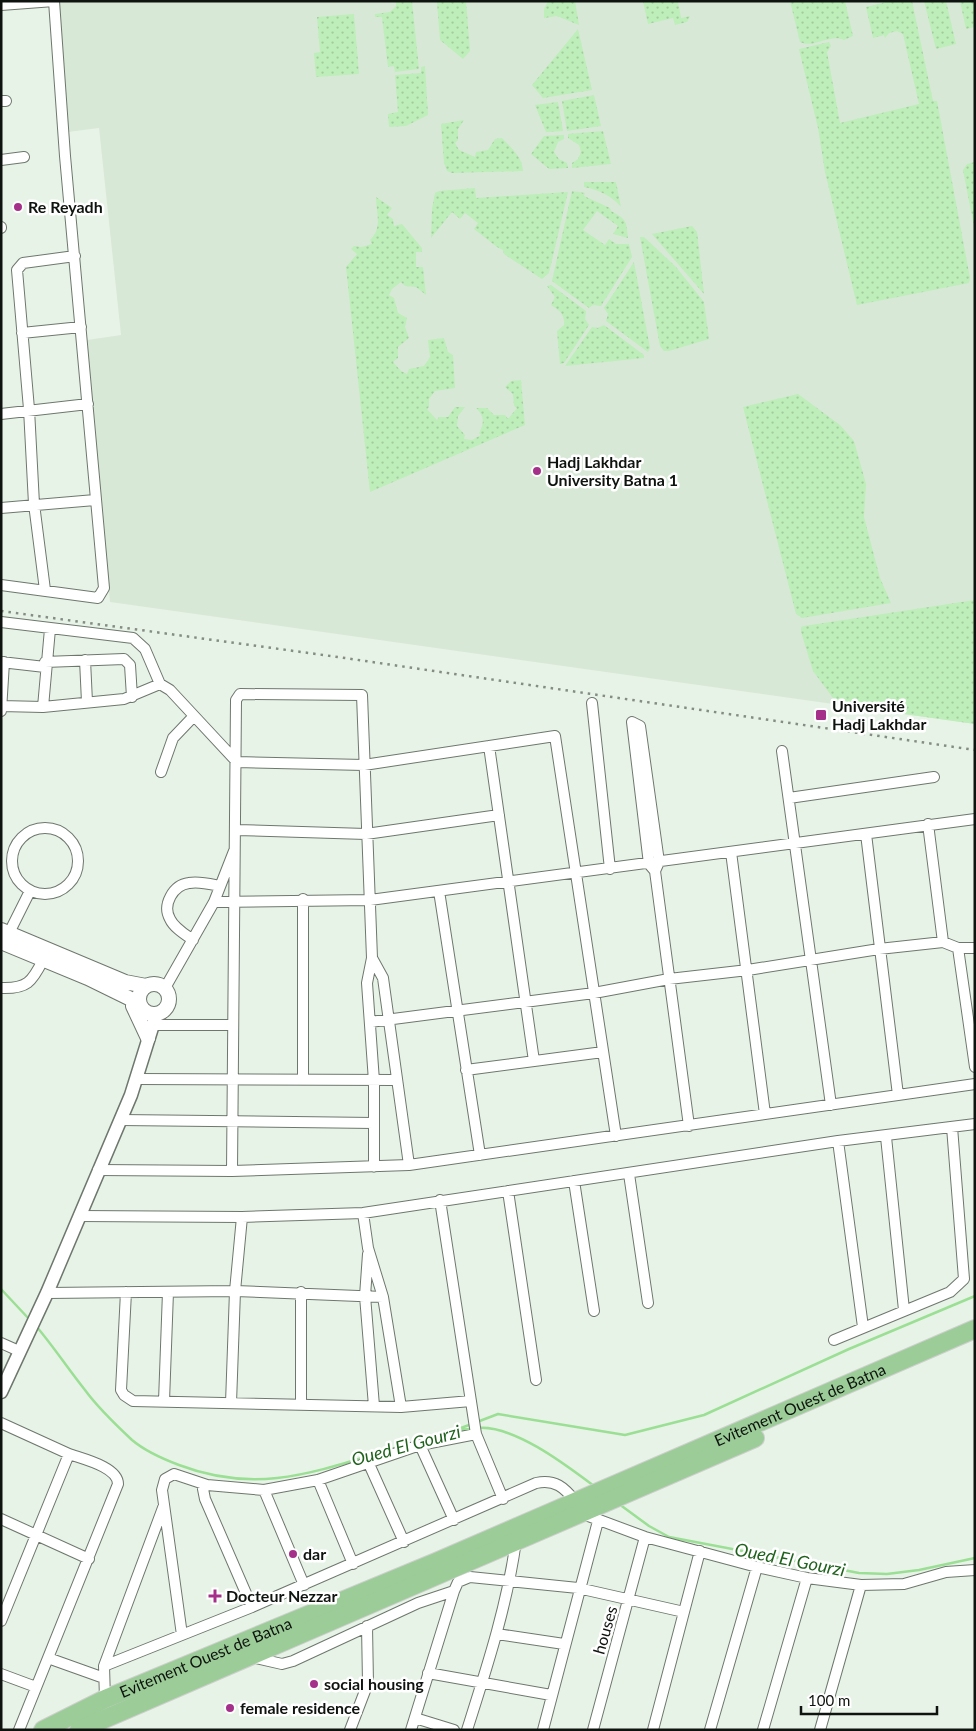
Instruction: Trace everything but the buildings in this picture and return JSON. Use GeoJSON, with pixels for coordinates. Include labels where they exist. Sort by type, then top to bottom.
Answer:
{"type":"FeatureCollection","features":[{"type":"Feature","properties":{"kind":"highway","name":"Evitement Ouest de Batna"},"geometry":{"type":"LineString","coordinates":[[630,1486],[975,1329]]}},
{"type":"Feature","properties":{"kind":"highway","name":"Evitement Ouest de Batna"},"geometry":{"type":"LineString","coordinates":[[630,1486],[975,1341]]}},
{"type":"Feature","properties":{"kind":"highway"},"geometry":{"type":"LineString","coordinates":[[589,1507],[630,1486]]}},
{"type":"Feature","properties":{"kind":"highway","name":"Evitement Ouest de Batna"},"geometry":{"type":"LineString","coordinates":[[80,1730],[249,1657],[457,1574],[516,1541],[589,1507]]}},
{"type":"Feature","properties":{"kind":"highway","name":"Evitement Ouest de Batna"},"geometry":{"type":"LineString","coordinates":[[43,1730],[104,1699],[436,1562],[589,1507]]}},
{"type":"Feature","properties":{"kind":"main road"},"geometry":{"type":"LineString","coordinates":[[4,937],[43,960],[133,1000],[143,1011],[152,1026]]}},
{"type":"Feature","properties":{"kind":"main road"},"geometry":{"type":"LineString","coordinates":[[4,937],[125,982],[146,986],[154,984],[165,988],[169,1002],[152,1026]]}},
{"type":"Feature","properties":{"kind":"main road"},"geometry":{"type":"LineString","coordinates":[[133,1000],[146,986]]}},
{"type":"Feature","properties":{"kind":"main road"},"geometry":{"type":"LineString","coordinates":[[133,1000],[152,1026]]}},
{"type":"Feature","properties":{"kind":"street"},"geometry":{"type":"LineString","coordinates":[[1,5],[54,1],[104,588],[103,593],[98,598],[1,585]]}},
{"type":"Feature","properties":{"kind":"street"},"geometry":{"type":"LineString","coordinates":[[1,160],[24,157]]}},
{"type":"Feature","properties":{"kind":"street"},"geometry":{"type":"LineString","coordinates":[[45,590],[34,504],[29,409],[17,270],[20,265],[75,256]]}},
{"type":"Feature","properties":{"kind":"street"},"geometry":{"type":"LineString","coordinates":[[22,332],[81,326]]}},
{"type":"Feature","properties":{"kind":"street"},"geometry":{"type":"LineString","coordinates":[[1,414],[29,409],[88,404]]}},
{"type":"Feature","properties":{"kind":"street"},"geometry":{"type":"LineString","coordinates":[[1,508],[95,500]]}},
{"type":"Feature","properties":{"kind":"street"},"geometry":{"type":"LineString","coordinates":[[1,622],[50,629],[118,634],[133,638],[145,649],[160,684],[170,690],[237,762],[364,765],[555,736],[616,1136]]}},
{"type":"Feature","properties":{"kind":"street"},"geometry":{"type":"LineString","coordinates":[[43,707],[45,664],[50,629]]}},
{"type":"Feature","properties":{"kind":"street"},"geometry":{"type":"LineString","coordinates":[[1,712],[2,662],[45,664],[124,659],[128,661],[132,697]]}},
{"type":"Feature","properties":{"kind":"street"},"geometry":{"type":"LineString","coordinates":[[85,660],[87,702]]}},
{"type":"Feature","properties":{"kind":"street"},"geometry":{"type":"LineString","coordinates":[[2,706],[43,707],[132,697],[160,684]]}},
{"type":"Feature","properties":{"kind":"street"},"geometry":{"type":"LineString","coordinates":[[232,1171],[232,1025],[236,900],[236,700],[240,694],[362,695],[372,958],[367,983],[374,1081],[374,1167]]}},
{"type":"Feature","properties":{"kind":"street"},"geometry":{"type":"LineString","coordinates":[[592,703],[610,869]]}},
{"type":"Feature","properties":{"kind":"street"},"geometry":{"type":"LineString","coordinates":[[161,772],[173,738],[194,716]]}},
{"type":"Feature","properties":{"kind":"street"},"geometry":{"type":"LineString","coordinates":[[654,866],[640,727],[638,723],[632,722],[654,866],[689,1126]]}},
{"type":"Feature","properties":{"kind":"street"},"geometry":{"type":"LineString","coordinates":[[489,746],[534,1061]]}},
{"type":"Feature","properties":{"kind":"street"},"geometry":{"type":"LineString","coordinates":[[782,751],[831,1105]]}},
{"type":"Feature","properties":{"kind":"street"},"geometry":{"type":"LineString","coordinates":[[789,798],[934,777]]}},
{"type":"Feature","properties":{"kind":"street"},"geometry":{"type":"LineString","coordinates":[[236,830],[366,834],[499,815]]}},
{"type":"Feature","properties":{"kind":"street"},"geometry":{"type":"LineString","coordinates":[[214,902],[302,899],[370,900],[610,869],[654,866],[731,852],[975,818]]}},
{"type":"Feature","properties":{"kind":"street"},"geometry":{"type":"LineString","coordinates":[[928,824],[943,942]]}},
{"type":"Feature","properties":{"kind":"street"},"geometry":{"type":"LineString","coordinates":[[39,829],[60,832],[70,840],[77,852],[78,866],[73,879],[63,889],[50,894],[30,891],[20,882],[13,870],[12,856],[17,844],[27,834],[39,829]]}},
{"type":"Feature","properties":{"kind":"street"},"geometry":{"type":"LineString","coordinates":[[866,834],[898,1095]]}},
{"type":"Feature","properties":{"kind":"street"},"geometry":{"type":"LineString","coordinates":[[165,988],[214,902],[236,848]]}},
{"type":"Feature","properties":{"kind":"street"},"geometry":{"type":"LineString","coordinates":[[731,852],[766,1114]]}},
{"type":"Feature","properties":{"kind":"street"},"geometry":{"type":"LineString","coordinates":[[193,940],[170,921],[167,911],[168,902],[179,886],[187,883],[220,886]]}},
{"type":"Feature","properties":{"kind":"street"},"geometry":{"type":"LineString","coordinates":[[4,937],[30,891]]}},
{"type":"Feature","properties":{"kind":"street"},"geometry":{"type":"LineString","coordinates":[[439,891],[480,1155]]}},
{"type":"Feature","properties":{"kind":"street"},"geometry":{"type":"LineString","coordinates":[[302,899],[303,1080]]}},
{"type":"Feature","properties":{"kind":"street"},"geometry":{"type":"LineString","coordinates":[[370,1022],[525,1002],[879,949],[943,942],[958,948],[975,948]]}},
{"type":"Feature","properties":{"kind":"street"},"geometry":{"type":"LineString","coordinates":[[958,948],[975,1067]]}},
{"type":"Feature","properties":{"kind":"street"},"geometry":{"type":"LineString","coordinates":[[372,958],[383,978],[409,1165]]}},
{"type":"Feature","properties":{"kind":"street"},"geometry":{"type":"LineString","coordinates":[[1,988],[26,985],[43,960]]}},
{"type":"Feature","properties":{"kind":"street"},"geometry":{"type":"LineString","coordinates":[[1,1392],[47,1293],[137,1079],[152,1026],[232,1025]]}},
{"type":"Feature","properties":{"kind":"street"},"geometry":{"type":"LineString","coordinates":[[466,1070],[603,1052]]}},
{"type":"Feature","properties":{"kind":"street"},"geometry":{"type":"LineString","coordinates":[[137,1079],[396,1080]]}},
{"type":"Feature","properties":{"kind":"street"},"geometry":{"type":"LineString","coordinates":[[98,1170],[232,1171],[409,1165],[975,1084]]}},
{"type":"Feature","properties":{"kind":"street"},"geometry":{"type":"LineString","coordinates":[[120,1120],[374,1123]]}},
{"type":"Feature","properties":{"kind":"street"},"geometry":{"type":"LineString","coordinates":[[79,1216],[242,1217],[363,1213],[838,1141],[975,1124]]}},
{"type":"Feature","properties":{"kind":"street"},"geometry":{"type":"LineString","coordinates":[[834,1340],[950,1292],[964,1279],[952,1127]]}},
{"type":"Feature","properties":{"kind":"street"},"geometry":{"type":"LineString","coordinates":[[886,1136],[904,1310]]}},
{"type":"Feature","properties":{"kind":"street"},"geometry":{"type":"LineString","coordinates":[[838,1141],[862,1327]]}},
{"type":"Feature","properties":{"kind":"street"},"geometry":{"type":"LineString","coordinates":[[629,1174],[648,1303]]}},
{"type":"Feature","properties":{"kind":"street"},"geometry":{"type":"LineString","coordinates":[[574,1181],[594,1311]]}},
{"type":"Feature","properties":{"kind":"street"},"geometry":{"type":"LineString","coordinates":[[508,1191],[536,1380]]}},
{"type":"Feature","properties":{"kind":"street"},"geometry":{"type":"LineString","coordinates":[[440,1200],[475,1431],[503,1499]]}},
{"type":"Feature","properties":{"kind":"street"},"geometry":{"type":"LineString","coordinates":[[363,1213],[368,1248],[383,1297],[401,1407]]}},
{"type":"Feature","properties":{"kind":"street"},"geometry":{"type":"LineString","coordinates":[[231,1403],[235,1291],[242,1217]]}},
{"type":"Feature","properties":{"kind":"street"},"geometry":{"type":"LineString","coordinates":[[368,1248],[364,1296],[374,1406]]}},
{"type":"Feature","properties":{"kind":"street"},"geometry":{"type":"LineString","coordinates":[[47,1293],[235,1291],[301,1292],[383,1297]]}},
{"type":"Feature","properties":{"kind":"street"},"geometry":{"type":"LineString","coordinates":[[126,1292],[121,1390],[124,1396],[133,1401],[301,1403],[401,1407],[470,1402]]}},
{"type":"Feature","properties":{"kind":"street"},"geometry":{"type":"LineString","coordinates":[[164,1401],[168,1292]]}},
{"type":"Feature","properties":{"kind":"street"},"geometry":{"type":"LineString","coordinates":[[301,1292],[301,1403]]}},
{"type":"Feature","properties":{"kind":"street"},"geometry":{"type":"LineString","coordinates":[[1,1344],[19,1351]]}},
{"type":"Feature","properties":{"kind":"street"},"geometry":{"type":"LineString","coordinates":[[1,1423],[112,1472],[118,1482],[89,1559],[19,1730]]}},
{"type":"Feature","properties":{"kind":"street"},"geometry":{"type":"LineString","coordinates":[[182,1635],[164,1505],[164,1482],[170,1474],[178,1474],[207,1485],[264,1490],[318,1480],[420,1445],[475,1431]]}},
{"type":"Feature","properties":{"kind":"street"},"geometry":{"type":"LineString","coordinates":[[420,1445],[454,1520]]}},
{"type":"Feature","properties":{"kind":"street"},"geometry":{"type":"LineString","coordinates":[[1,1621],[69,1454]]}},
{"type":"Feature","properties":{"kind":"street"},"geometry":{"type":"LineString","coordinates":[[369,1464],[404,1542]]}},
{"type":"Feature","properties":{"kind":"street"},"geometry":{"type":"LineString","coordinates":[[318,1480],[353,1564]]}},
{"type":"Feature","properties":{"kind":"street"},"geometry":{"type":"LineString","coordinates":[[104,1666],[304,1585],[536,1483],[548,1481],[561,1485],[589,1507],[646,1538],[807,1578],[861,1585],[904,1584],[946,1572],[975,1570]]}},
{"type":"Feature","properties":{"kind":"street"},"geometry":{"type":"LineString","coordinates":[[207,1485],[204,1489],[205,1499],[252,1607]]}},
{"type":"Feature","properties":{"kind":"street"},"geometry":{"type":"LineString","coordinates":[[264,1490],[304,1585]]}},
{"type":"Feature","properties":{"kind":"street"},"geometry":{"type":"LineString","coordinates":[[104,1699],[104,1666],[164,1505]]}},
{"type":"Feature","properties":{"kind":"street"},"geometry":{"type":"LineString","coordinates":[[543,1730],[578,1588],[589,1507]]}},
{"type":"Feature","properties":{"kind":"street"},"geometry":{"type":"LineString","coordinates":[[1,1519],[89,1559]]}},
{"type":"Feature","properties":{"kind":"street","name":"houses"},"geometry":{"type":"LineString","coordinates":[[593,1730],[646,1538]]}},
{"type":"Feature","properties":{"kind":"street"},"geometry":{"type":"LineString","coordinates":[[467,1730],[498,1634],[510,1580],[516,1541]]}},
{"type":"Feature","properties":{"kind":"street"},"geometry":{"type":"LineString","coordinates":[[653,1730],[700,1551]]}},
{"type":"Feature","properties":{"kind":"street"},"geometry":{"type":"LineString","coordinates":[[710,1730],[757,1566]]}},
{"type":"Feature","properties":{"kind":"street"},"geometry":{"type":"LineString","coordinates":[[411,1730],[454,1591],[457,1574],[578,1588],[684,1612]]}},
{"type":"Feature","properties":{"kind":"street"},"geometry":{"type":"LineString","coordinates":[[763,1730],[807,1578]]}},
{"type":"Feature","properties":{"kind":"street"},"geometry":{"type":"LineString","coordinates":[[820,1730],[861,1585]]}},
{"type":"Feature","properties":{"kind":"street"},"geometry":{"type":"LineString","coordinates":[[249,1657],[282,1664],[288,1663],[418,1603],[454,1591]]}},
{"type":"Feature","properties":{"kind":"street"},"geometry":{"type":"LineString","coordinates":[[350,1730],[368,1682],[367,1626]]}},
{"type":"Feature","properties":{"kind":"street"},"geometry":{"type":"LineString","coordinates":[[498,1634],[564,1644]]}},
{"type":"Feature","properties":{"kind":"street"},"geometry":{"type":"LineString","coordinates":[[48,1658],[104,1678]]}},
{"type":"Feature","properties":{"kind":"street"},"geometry":{"type":"LineString","coordinates":[[428,1673],[551,1695]]}},
{"type":"Feature","properties":{"kind":"street"},"geometry":{"type":"LineString","coordinates":[[1,1674],[36,1687]]}},
{"type":"Feature","properties":{"kind":"street"},"geometry":{"type":"LineString","coordinates":[[415,1718],[454,1730]]}},
{"type":"Feature","properties":{"kind":"shaded area","name":"Hadj Lakhdar University Batna 1"},"geometry":{"type":"Polygon","coordinates":[[[56,1],[975,1],[975,724],[110,602],[87,340],[121,335],[99,128],[68,132],[56,1]]]}},
{"type":"Feature","properties":{"kind":"green space"},"geometry":{"type":"Polygon","coordinates":[[[396,1],[412,1],[419,69],[395,72],[394,66],[388,67],[382,17],[375,17],[375,14],[390,12],[396,6],[396,1]]]}},
{"type":"Feature","properties":{"kind":"green space"},"geometry":{"type":"Polygon","coordinates":[[[466,1],[470,51],[463,59],[440,40],[437,2],[466,1]]]}},
{"type":"Feature","properties":{"kind":"green space"},"geometry":{"type":"Polygon","coordinates":[[[548,1],[575,1],[579,25],[557,16],[544,18],[544,9],[548,1]]]}},
{"type":"Feature","properties":{"kind":"green space"},"geometry":{"type":"Polygon","coordinates":[[[643,1],[678,1],[681,18],[690,16],[687,22],[675,25],[673,18],[648,24],[643,1]]]}},
{"type":"Feature","properties":{"kind":"green space"},"geometry":{"type":"Polygon","coordinates":[[[790,1],[845,1],[853,36],[844,40],[833,38],[811,44],[800,42],[790,1]]]}},
{"type":"Feature","properties":{"kind":"green space"},"geometry":{"type":"Polygon","coordinates":[[[890,1],[912,1],[933,101],[937,101],[970,278],[969,283],[857,305],[825,172],[818,128],[799,49],[829,42],[831,46],[827,52],[840,123],[919,104],[903,34],[897,31],[889,33],[885,38],[884,35],[873,38],[866,7],[890,1]]]}},
{"type":"Feature","properties":{"kind":"green space"},"geometry":{"type":"Polygon","coordinates":[[[924,1],[946,1],[956,44],[936,49],[924,1]]]}},
{"type":"Feature","properties":{"kind":"green space"},"geometry":{"type":"Polygon","coordinates":[[[960,1],[975,1],[975,27],[966,29],[960,1]]]}},
{"type":"Feature","properties":{"kind":"green space"},"geometry":{"type":"Polygon","coordinates":[[[354,14],[359,74],[316,77],[314,53],[320,52],[317,17],[354,14]]]}},
{"type":"Feature","properties":{"kind":"green space"},"geometry":{"type":"Polygon","coordinates":[[[578,29],[592,90],[543,98],[532,85],[578,29]]]}},
{"type":"Feature","properties":{"kind":"green space"},"geometry":{"type":"Polygon","coordinates":[[[425,66],[428,115],[406,126],[389,127],[388,114],[398,112],[395,75],[421,73],[421,67],[425,66]]]}},
{"type":"Feature","properties":{"kind":"green space"},"geometry":{"type":"Polygon","coordinates":[[[594,95],[601,126],[567,131],[562,101],[594,95]]]}},
{"type":"Feature","properties":{"kind":"green space"},"geometry":{"type":"Polygon","coordinates":[[[558,102],[563,131],[546,132],[535,105],[558,102]]]}},
{"type":"Feature","properties":{"kind":"green space"},"geometry":{"type":"Polygon","coordinates":[[[464,120],[458,129],[458,140],[455,143],[459,150],[475,157],[476,152],[488,150],[495,139],[502,138],[521,161],[523,171],[452,173],[447,171],[444,163],[441,124],[464,120]]]}},
{"type":"Feature","properties":{"kind":"green space"},"geometry":{"type":"Polygon","coordinates":[[[603,131],[611,164],[572,168],[572,163],[578,159],[581,152],[579,145],[568,138],[568,134],[603,131]]]}},
{"type":"Feature","properties":{"kind":"green space"},"geometry":{"type":"Polygon","coordinates":[[[564,135],[564,139],[558,142],[554,152],[559,159],[567,163],[568,168],[549,169],[531,154],[544,136],[564,135]]]}},
{"type":"Feature","properties":{"kind":"green space"},"geometry":{"type":"Polygon","coordinates":[[[975,162],[975,232],[963,170],[967,164],[975,162]]]}},
{"type":"Feature","properties":{"kind":"green space"},"geometry":{"type":"Polygon","coordinates":[[[584,182],[616,182],[621,207],[604,194],[584,187],[584,182]]]}},
{"type":"Feature","properties":{"kind":"green space"},"geometry":{"type":"Polygon","coordinates":[[[475,188],[476,198],[568,192],[549,273],[542,279],[504,254],[503,250],[474,229],[478,223],[465,213],[460,219],[452,212],[431,238],[432,209],[435,193],[475,188]]]}},
{"type":"Feature","properties":{"kind":"green space"},"geometry":{"type":"Polygon","coordinates":[[[572,191],[585,193],[584,196],[610,208],[626,224],[628,238],[613,234],[618,226],[597,211],[583,230],[605,245],[609,239],[616,244],[629,244],[632,257],[601,306],[593,305],[589,308],[552,281],[572,191]]]}},
{"type":"Feature","properties":{"kind":"green space"},"geometry":{"type":"Polygon","coordinates":[[[376,197],[392,208],[387,215],[393,219],[394,226],[402,224],[422,248],[422,252],[416,252],[416,267],[423,267],[426,295],[416,287],[405,286],[401,282],[392,289],[389,295],[394,298],[398,313],[407,318],[405,327],[409,338],[398,347],[398,358],[393,362],[401,371],[407,374],[409,369],[424,366],[430,357],[428,340],[444,338],[448,352],[453,355],[455,388],[435,391],[429,399],[429,407],[427,409],[437,420],[439,417],[448,417],[455,407],[465,407],[458,416],[457,426],[465,435],[464,439],[472,440],[481,435],[479,433],[483,422],[481,414],[476,408],[487,408],[494,415],[505,415],[508,419],[517,408],[514,406],[513,394],[505,387],[511,381],[521,380],[525,425],[370,492],[346,267],[357,254],[351,249],[354,246],[362,247],[372,244],[370,240],[378,225],[376,197]]]}},
{"type":"Feature","properties":{"kind":"green space"},"geometry":{"type":"Polygon","coordinates":[[[692,226],[697,232],[704,294],[652,234],[692,226]]]}},
{"type":"Feature","properties":{"kind":"green space"},"geometry":{"type":"Polygon","coordinates":[[[640,237],[644,237],[676,267],[704,302],[709,339],[669,351],[664,351],[660,346],[640,237]]]}},
{"type":"Feature","properties":{"kind":"green space"},"geometry":{"type":"Polygon","coordinates":[[[634,262],[650,348],[648,352],[606,321],[608,314],[604,308],[634,262]]]}},
{"type":"Feature","properties":{"kind":"green space"},"geometry":{"type":"Polygon","coordinates":[[[551,285],[586,311],[585,319],[589,325],[564,363],[560,364],[557,331],[564,325],[564,318],[551,305],[555,297],[547,286],[551,285]]]}},
{"type":"Feature","properties":{"kind":"green space"},"geometry":{"type":"Polygon","coordinates":[[[604,325],[644,355],[644,358],[565,366],[592,327],[598,328],[604,325]]]}},
{"type":"Feature","properties":{"kind":"green space"},"geometry":{"type":"Polygon","coordinates":[[[798,394],[840,425],[854,441],[866,484],[864,517],[880,578],[891,603],[802,618],[796,614],[743,407],[798,394]]]}},
{"type":"Feature","properties":{"kind":"green space"},"geometry":{"type":"Polygon","coordinates":[[[975,600],[975,724],[833,704],[833,698],[813,671],[801,632],[801,627],[804,626],[975,600]]]}},
{"type":"Feature","properties":{"kind":"waterway","name":"Oued El Gourzi"},"geometry":{"type":"LineString","coordinates":[[1,1289],[29,1319]]}},
{"type":"Feature","properties":{"kind":"waterway"},"geometry":{"type":"LineString","coordinates":[[477,1422],[498,1414],[625,1435],[704,1415],[849,1349],[975,1296]]}},
{"type":"Feature","properties":{"kind":"waterway","name":"Oued El Gourzi"},"geometry":{"type":"LineString","coordinates":[[36,1326],[101,1410],[143,1448],[179,1465],[208,1474],[236,1479],[263,1479],[316,1471],[398,1447]]}},
{"type":"Feature","properties":{"kind":"waterway","name":"Oued El Gourzi"},"geometry":{"type":"LineString","coordinates":[[458,1429],[472,1424]]}},
{"type":"Feature","properties":{"kind":"waterway","name":"Oued El Gourzi"},"geometry":{"type":"LineString","coordinates":[[478,1428],[492,1429],[523,1439],[594,1486]]}},
{"type":"Feature","properties":{"kind":"waterway","name":"Oued El Gourzi"},"geometry":{"type":"LineString","coordinates":[[427,1439],[454,1430],[472,1429]]}},
{"type":"Feature","properties":{"kind":"waterway","name":"Oued El Gourzi"},"geometry":{"type":"LineString","coordinates":[[619,1504],[649,1526],[669,1537],[859,1573],[887,1574],[919,1570],[975,1558]]}},
{"type":"Feature","properties":{"kind":"railway"},"geometry":{"type":"LineString","coordinates":[[1,611],[338,657],[975,750]]}},
{"type":"Feature","properties":{"kind":"place","name":"Re Reyadh"},"geometry":{"type":"Point","coordinates":[18,207]}},
{"type":"Feature","properties":{"kind":"place","name":"Hadj Lakhdar University Batna 1"},"geometry":{"type":"Point","coordinates":[537,471]}},
{"type":"Feature","properties":{"kind":"place","name":"Université Hadj Lakhdar"},"geometry":{"type":"Point","coordinates":[821,715]}},
{"type":"Feature","properties":{"kind":"place","name":"dar"},"geometry":{"type":"Point","coordinates":[293,1554]}},
{"type":"Feature","properties":{"kind":"place","name":"Docteur Nezzar"},"geometry":{"type":"Point","coordinates":[215,1596]}},
{"type":"Feature","properties":{"kind":"place","name":"social housing"},"geometry":{"type":"Point","coordinates":[314,1684]}},
{"type":"Feature","properties":{"kind":"place","name":"female residence"},"geometry":{"type":"Point","coordinates":[230,1708]}}]}
